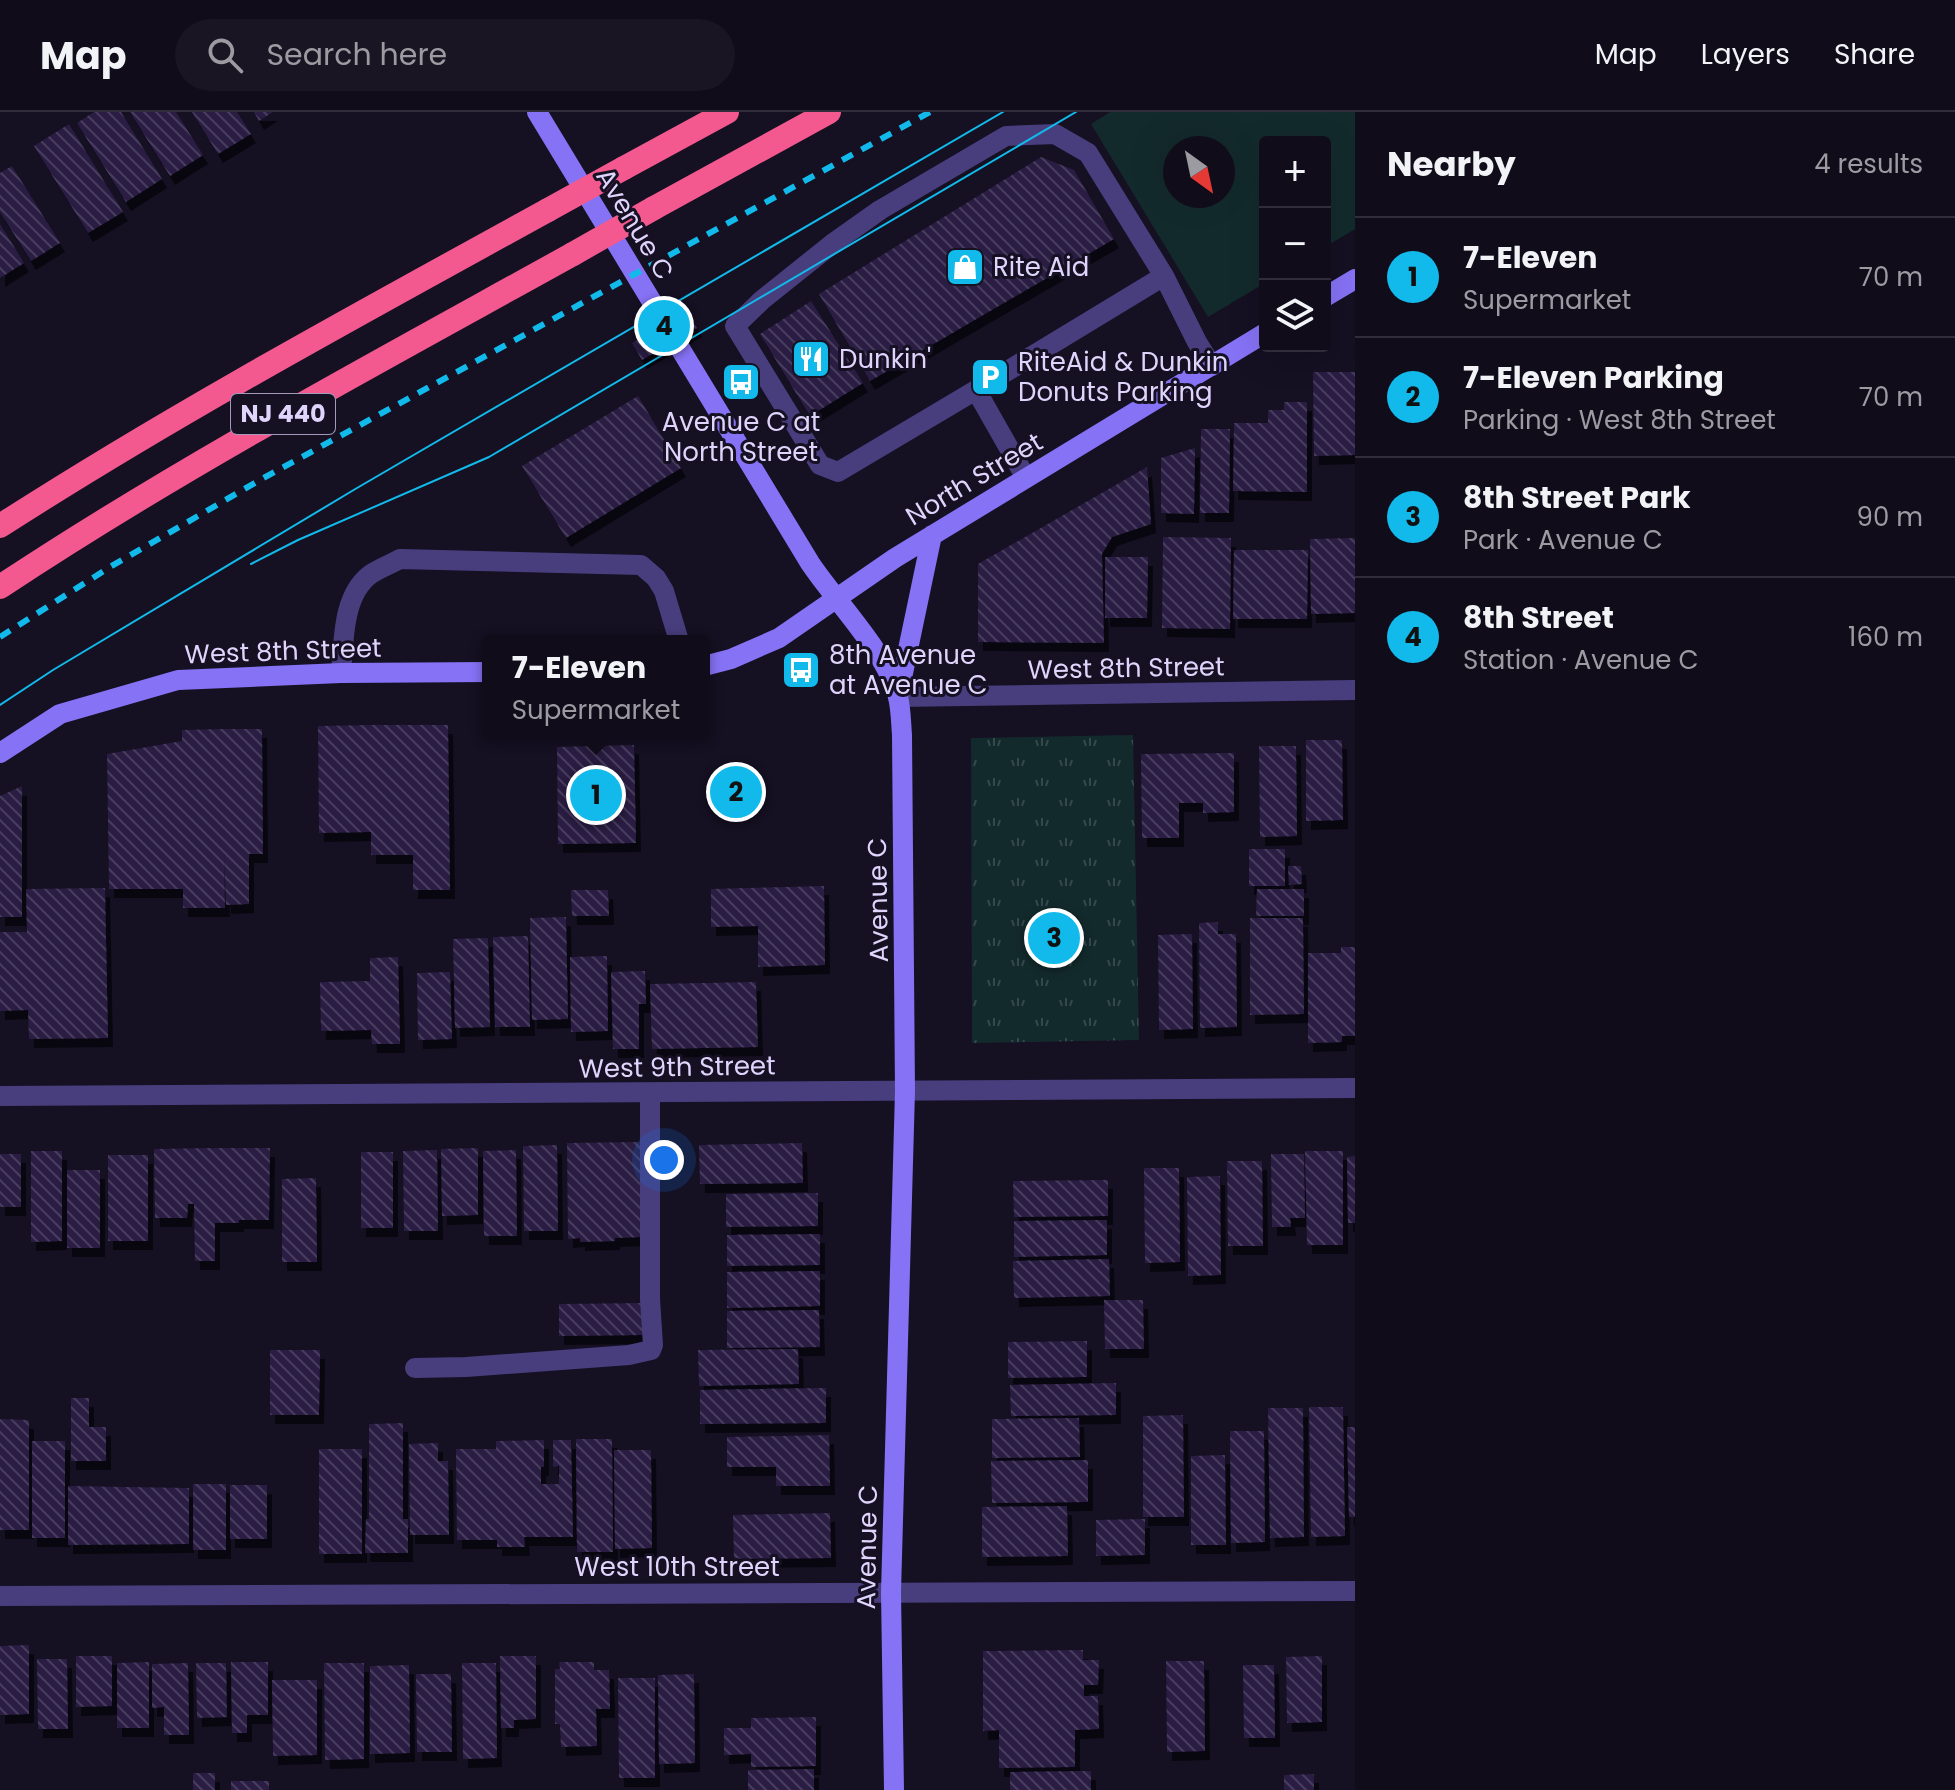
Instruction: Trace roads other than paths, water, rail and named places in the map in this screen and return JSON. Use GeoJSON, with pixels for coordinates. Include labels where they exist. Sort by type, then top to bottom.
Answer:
{"type":"FeatureCollection","features":[{"type":"Feature","properties":{"kind":"highway","name":"NJ 440"},"geometry":{"type":"LineString","coordinates":[[0,526],[175,420],[727,112]]}},
{"type":"Feature","properties":{"kind":"highway","name":"NJ 440"},"geometry":{"type":"LineString","coordinates":[[0,587],[241,438],[829,112]]}},
{"type":"Feature","properties":{"kind":"main road","name":"Avenue C"},"geometry":{"type":"LineString","coordinates":[[537,112],[810,563],[864,634],[898,697],[902,735],[905,1091],[891,1592],[894,1790]]}},
{"type":"Feature","properties":{"kind":"main road"},"geometry":{"type":"LineString","coordinates":[[1331,293],[1355,279]]}},
{"type":"Feature","properties":{"kind":"main road","name":"North Street"},"geometry":{"type":"LineString","coordinates":[[836,599],[932,535],[1259,337]]}},
{"type":"Feature","properties":{"kind":"main road"},"geometry":{"type":"LineString","coordinates":[[898,697],[932,535]]}},
{"type":"Feature","properties":{"kind":"main road"},"geometry":{"type":"LineString","coordinates":[[710,664],[731,659],[779,638],[836,599]]}},
{"type":"Feature","properties":{"kind":"main road","name":"West 8th Street"},"geometry":{"type":"LineString","coordinates":[[0,753],[60,714],[178,680],[341,673],[482,672]]}},
{"type":"Feature","properties":{"kind":"street"},"geometry":{"type":"LineString","coordinates":[[1164,276],[838,472],[820,465],[735,326],[762,300],[832,244],[892,203],[1006,136],[1055,134],[1088,153],[1164,276],[1212,366]]}},
{"type":"Feature","properties":{"kind":"street"},"geometry":{"type":"LineString","coordinates":[[1331,294],[1355,292]]}},
{"type":"Feature","properties":{"kind":"street"},"geometry":{"type":"LineString","coordinates":[[976,390],[1026,478]]}},
{"type":"Feature","properties":{"kind":"street"},"geometry":{"type":"LineString","coordinates":[[341,673],[347,614],[357,589],[370,575],[400,559],[641,565],[656,578],[664,591],[677,635]]}},
{"type":"Feature","properties":{"kind":"street","name":"West 8th Street"},"geometry":{"type":"LineString","coordinates":[[898,697],[1355,690]]}},
{"type":"Feature","properties":{"kind":"street","name":"West 9th Street"},"geometry":{"type":"LineString","coordinates":[[0,1096],[1355,1088]]}},
{"type":"Feature","properties":{"kind":"street"},"geometry":{"type":"LineString","coordinates":[[415,1368],[629,1355],[651,1350],[650,1094]]}},
{"type":"Feature","properties":{"kind":"street","name":"West 10th Street"},"geometry":{"type":"LineString","coordinates":[[0,1596],[1355,1591]]}},
{"type":"Feature","properties":{"kind":"tram line"},"geometry":{"type":"LineString","coordinates":[[0,705],[357,488],[1003,112]]}},
{"type":"Feature","properties":{"kind":"tram line"},"geometry":{"type":"LineString","coordinates":[[251,564],[298,540],[489,457],[1076,112]]}},
{"type":"Feature","properties":{"kind":"railway"},"geometry":{"type":"LineString","coordinates":[[0,637],[110,567],[260,480],[930,112]]}},
{"type":"Feature","properties":{"kind":"place","name":"Rite Aid"},"geometry":{"type":"Point","coordinates":[965,267]}},
{"type":"Feature","properties":{"kind":"place","name":"8th Street"},"geometry":{"type":"Point","coordinates":[664,326]}},
{"type":"Feature","properties":{"kind":"place","name":"Dunkin'"},"geometry":{"type":"Point","coordinates":[811,359]}},
{"type":"Feature","properties":{"kind":"place","name":"RiteAid & Dunkin Donuts Parking"},"geometry":{"type":"Point","coordinates":[990,377]}},
{"type":"Feature","properties":{"kind":"place","name":"Avenue C at North Street"},"geometry":{"type":"Point","coordinates":[741,382]}},
{"type":"Feature","properties":{"kind":"place","name":"8th Avenue at Avenue C"},"geometry":{"type":"Point","coordinates":[801,670]}},
{"type":"Feature","properties":{"kind":"place","name":"7-Eleven Parking"},"geometry":{"type":"Point","coordinates":[736,792]}},
{"type":"Feature","properties":{"kind":"place","name":"7-Eleven"},"geometry":{"type":"Point","coordinates":[596,795]}},
{"type":"Feature","properties":{"kind":"place","name":"8th Street Park"},"geometry":{"type":"Point","coordinates":[1054,938]}}]}
